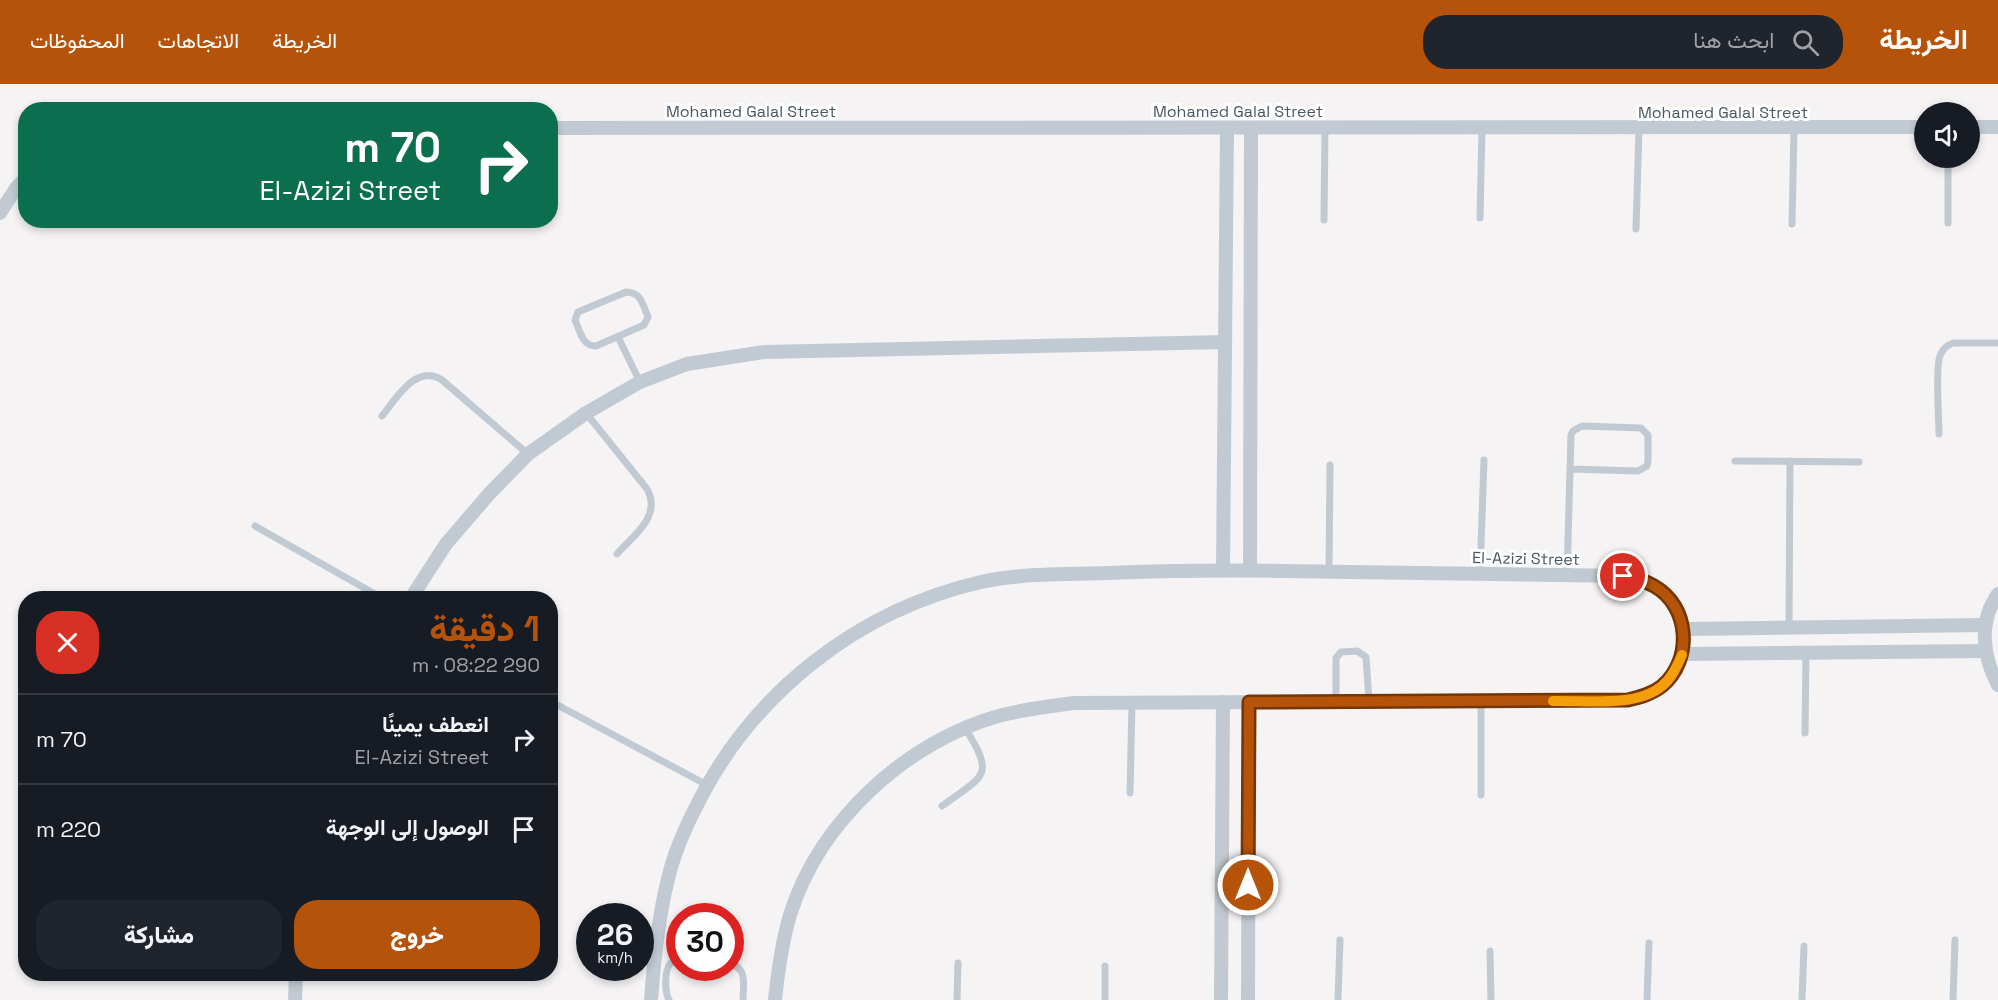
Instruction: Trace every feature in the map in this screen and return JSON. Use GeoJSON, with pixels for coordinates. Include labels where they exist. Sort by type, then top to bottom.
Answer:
{"type":"FeatureCollection","features":[{"type":"Feature","properties":{"kind":"street","name":"Mohamed Galal Street"},"geometry":{"type":"LineString","coordinates":[[558,128],[1914,127]]}},
{"type":"Feature","properties":{"kind":"street"},"geometry":{"type":"LineString","coordinates":[[1980,127],[1998,127]]}},
{"type":"Feature","properties":{"kind":"street"},"geometry":{"type":"LineString","coordinates":[[1223,570],[1227,128]]}},
{"type":"Feature","properties":{"kind":"street"},"geometry":{"type":"LineString","coordinates":[[1250,570],[1251,128]]}},
{"type":"Feature","properties":{"kind":"street"},"geometry":{"type":"LineString","coordinates":[[0,213],[18,187]]}},
{"type":"Feature","properties":{"kind":"street"},"geometry":{"type":"LineString","coordinates":[[416,591],[446,544],[489,494],[528,454],[586,413],[640,382],[687,364],[764,352],[1225,342]]}},
{"type":"Feature","properties":{"kind":"street","name":"El-Azizi Street"},"geometry":{"type":"LineString","coordinates":[[651,1000],[659,928],[668,878],[684,830],[707,785],[734,743],[766,704],[803,670],[844,640],[887,615],[934,596],[982,582],[1032,574],[1250,570],[1623,576],[1640,579],[1656,586],[1679,612],[1684,629],[1682,654],[1674,672],[1662,686],[1646,696],[1628,700],[1074,703],[1037,707],[1000,715],[965,728],[932,744],[900,765],[846,816],[824,846],[805,879],[791,914],[780,959],[775,1000]]}},
{"type":"Feature","properties":{"kind":"street"},"geometry":{"type":"LineString","coordinates":[[1998,594],[1993,601],[1985,625],[1985,651],[1990,670],[1998,685]]}},
{"type":"Feature","properties":{"kind":"street"},"geometry":{"type":"LineString","coordinates":[[1684,629],[1985,625]]}},
{"type":"Feature","properties":{"kind":"street"},"geometry":{"type":"LineString","coordinates":[[1682,654],[1985,651]]}},
{"type":"Feature","properties":{"kind":"street"},"geometry":{"type":"LineString","coordinates":[[1221,1000],[1223,702]]}},
{"type":"Feature","properties":{"kind":"street"},"geometry":{"type":"LineString","coordinates":[[1248,1000],[1249,702]]}},
{"type":"Feature","properties":{"kind":"street"},"geometry":{"type":"LineString","coordinates":[[295,1000],[296,981]]}},
{"type":"Feature","properties":{"kind":"lane"},"geometry":{"type":"LineString","coordinates":[[1324,220],[1325,128]]}},
{"type":"Feature","properties":{"kind":"lane"},"geometry":{"type":"LineString","coordinates":[[1480,218],[1482,128]]}},
{"type":"Feature","properties":{"kind":"lane"},"geometry":{"type":"LineString","coordinates":[[1792,224],[1794,128]]}},
{"type":"Feature","properties":{"kind":"lane"},"geometry":{"type":"LineString","coordinates":[[1636,229],[1639,129]]}},
{"type":"Feature","properties":{"kind":"lane"},"geometry":{"type":"LineString","coordinates":[[1948,168],[1948,223]]}},
{"type":"Feature","properties":{"kind":"lane"},"geometry":{"type":"LineString","coordinates":[[626,292],[635,292],[639,295],[648,317],[647,321],[640,327],[618,337],[596,346],[587,345],[575,320],[576,316],[582,309],[626,292]]}},
{"type":"Feature","properties":{"kind":"lane"},"geometry":{"type":"LineString","coordinates":[[618,337],[640,382]]}},
{"type":"Feature","properties":{"kind":"lane"},"geometry":{"type":"LineString","coordinates":[[1939,434],[1939,363],[1943,351],[1947,345],[1953,343],[1998,343]]}},
{"type":"Feature","properties":{"kind":"lane"},"geometry":{"type":"LineString","coordinates":[[381,416],[412,381],[423,375],[430,375],[442,380],[528,454]]}},
{"type":"Feature","properties":{"kind":"lane"},"geometry":{"type":"LineString","coordinates":[[586,413],[646,489],[652,500],[651,512],[646,521],[617,554]]}},
{"type":"Feature","properties":{"kind":"lane"},"geometry":{"type":"LineString","coordinates":[[1567,576],[1570,469],[1571,435],[1582,426],[1637,427],[1646,431],[1648,435],[1648,461],[1643,470],[1570,469]]}},
{"type":"Feature","properties":{"kind":"lane"},"geometry":{"type":"LineString","coordinates":[[1480,574],[1484,460]]}},
{"type":"Feature","properties":{"kind":"lane"},"geometry":{"type":"LineString","coordinates":[[1735,460],[1859,462]]}},
{"type":"Feature","properties":{"kind":"lane"},"geometry":{"type":"LineString","coordinates":[[1789,628],[1790,461]]}},
{"type":"Feature","properties":{"kind":"lane"},"geometry":{"type":"LineString","coordinates":[[1329,572],[1330,465]]}},
{"type":"Feature","properties":{"kind":"lane"},"geometry":{"type":"LineString","coordinates":[[255,526],[369,591]]}},
{"type":"Feature","properties":{"kind":"lane"},"geometry":{"type":"LineString","coordinates":[[1336,701],[1336,658],[1341,652],[1357,651],[1366,657],[1369,701]]}},
{"type":"Feature","properties":{"kind":"lane"},"geometry":{"type":"LineString","coordinates":[[1805,733],[1806,653]]}},
{"type":"Feature","properties":{"kind":"lane"},"geometry":{"type":"LineString","coordinates":[[1481,701],[1481,795]]}},
{"type":"Feature","properties":{"kind":"lane"},"geometry":{"type":"LineString","coordinates":[[1130,793],[1132,703]]}},
{"type":"Feature","properties":{"kind":"lane"},"geometry":{"type":"LineString","coordinates":[[558,704],[707,785]]}},
{"type":"Feature","properties":{"kind":"lane"},"geometry":{"type":"LineString","coordinates":[[942,806],[979,779],[983,771],[980,751],[965,728]]}},
{"type":"Feature","properties":{"kind":"lane"},"geometry":{"type":"LineString","coordinates":[[1338,1000],[1340,940]]}},
{"type":"Feature","properties":{"kind":"lane"},"geometry":{"type":"LineString","coordinates":[[1953,1000],[1955,940]]}},
{"type":"Feature","properties":{"kind":"lane"},"geometry":{"type":"LineString","coordinates":[[1647,1000],[1649,944]]}},
{"type":"Feature","properties":{"kind":"lane"},"geometry":{"type":"LineString","coordinates":[[1802,1000],[1804,946]]}},
{"type":"Feature","properties":{"kind":"lane"},"geometry":{"type":"LineString","coordinates":[[1490,951],[1491,1000]]}},
{"type":"Feature","properties":{"kind":"lane"},"geometry":{"type":"LineString","coordinates":[[957,1000],[958,963]]}},
{"type":"Feature","properties":{"kind":"lane"},"geometry":{"type":"LineString","coordinates":[[1105,966],[1105,1000]]}},
{"type":"Feature","properties":{"kind":"lane"},"geometry":{"type":"LineString","coordinates":[[667,981],[666,992],[669,1000]]}},
{"type":"Feature","properties":{"kind":"lane"},"geometry":{"type":"LineString","coordinates":[[743,1000],[744,981]]}},
{"type":"Feature","properties":{"kind":"slow traffic"},"geometry":{"type":"LineString","coordinates":[[1553,701],[1628,700],[1646,696],[1662,686],[1674,672],[1682,655]]}},
{"type":"Feature","properties":{"kind":"route"},"geometry":{"type":"LineString","coordinates":[[1248,885],[1249,702],[1628,700],[1646,696],[1662,686],[1674,672],[1682,654],[1684,629],[1679,612],[1656,586],[1640,579],[1623,576]]}}]}
